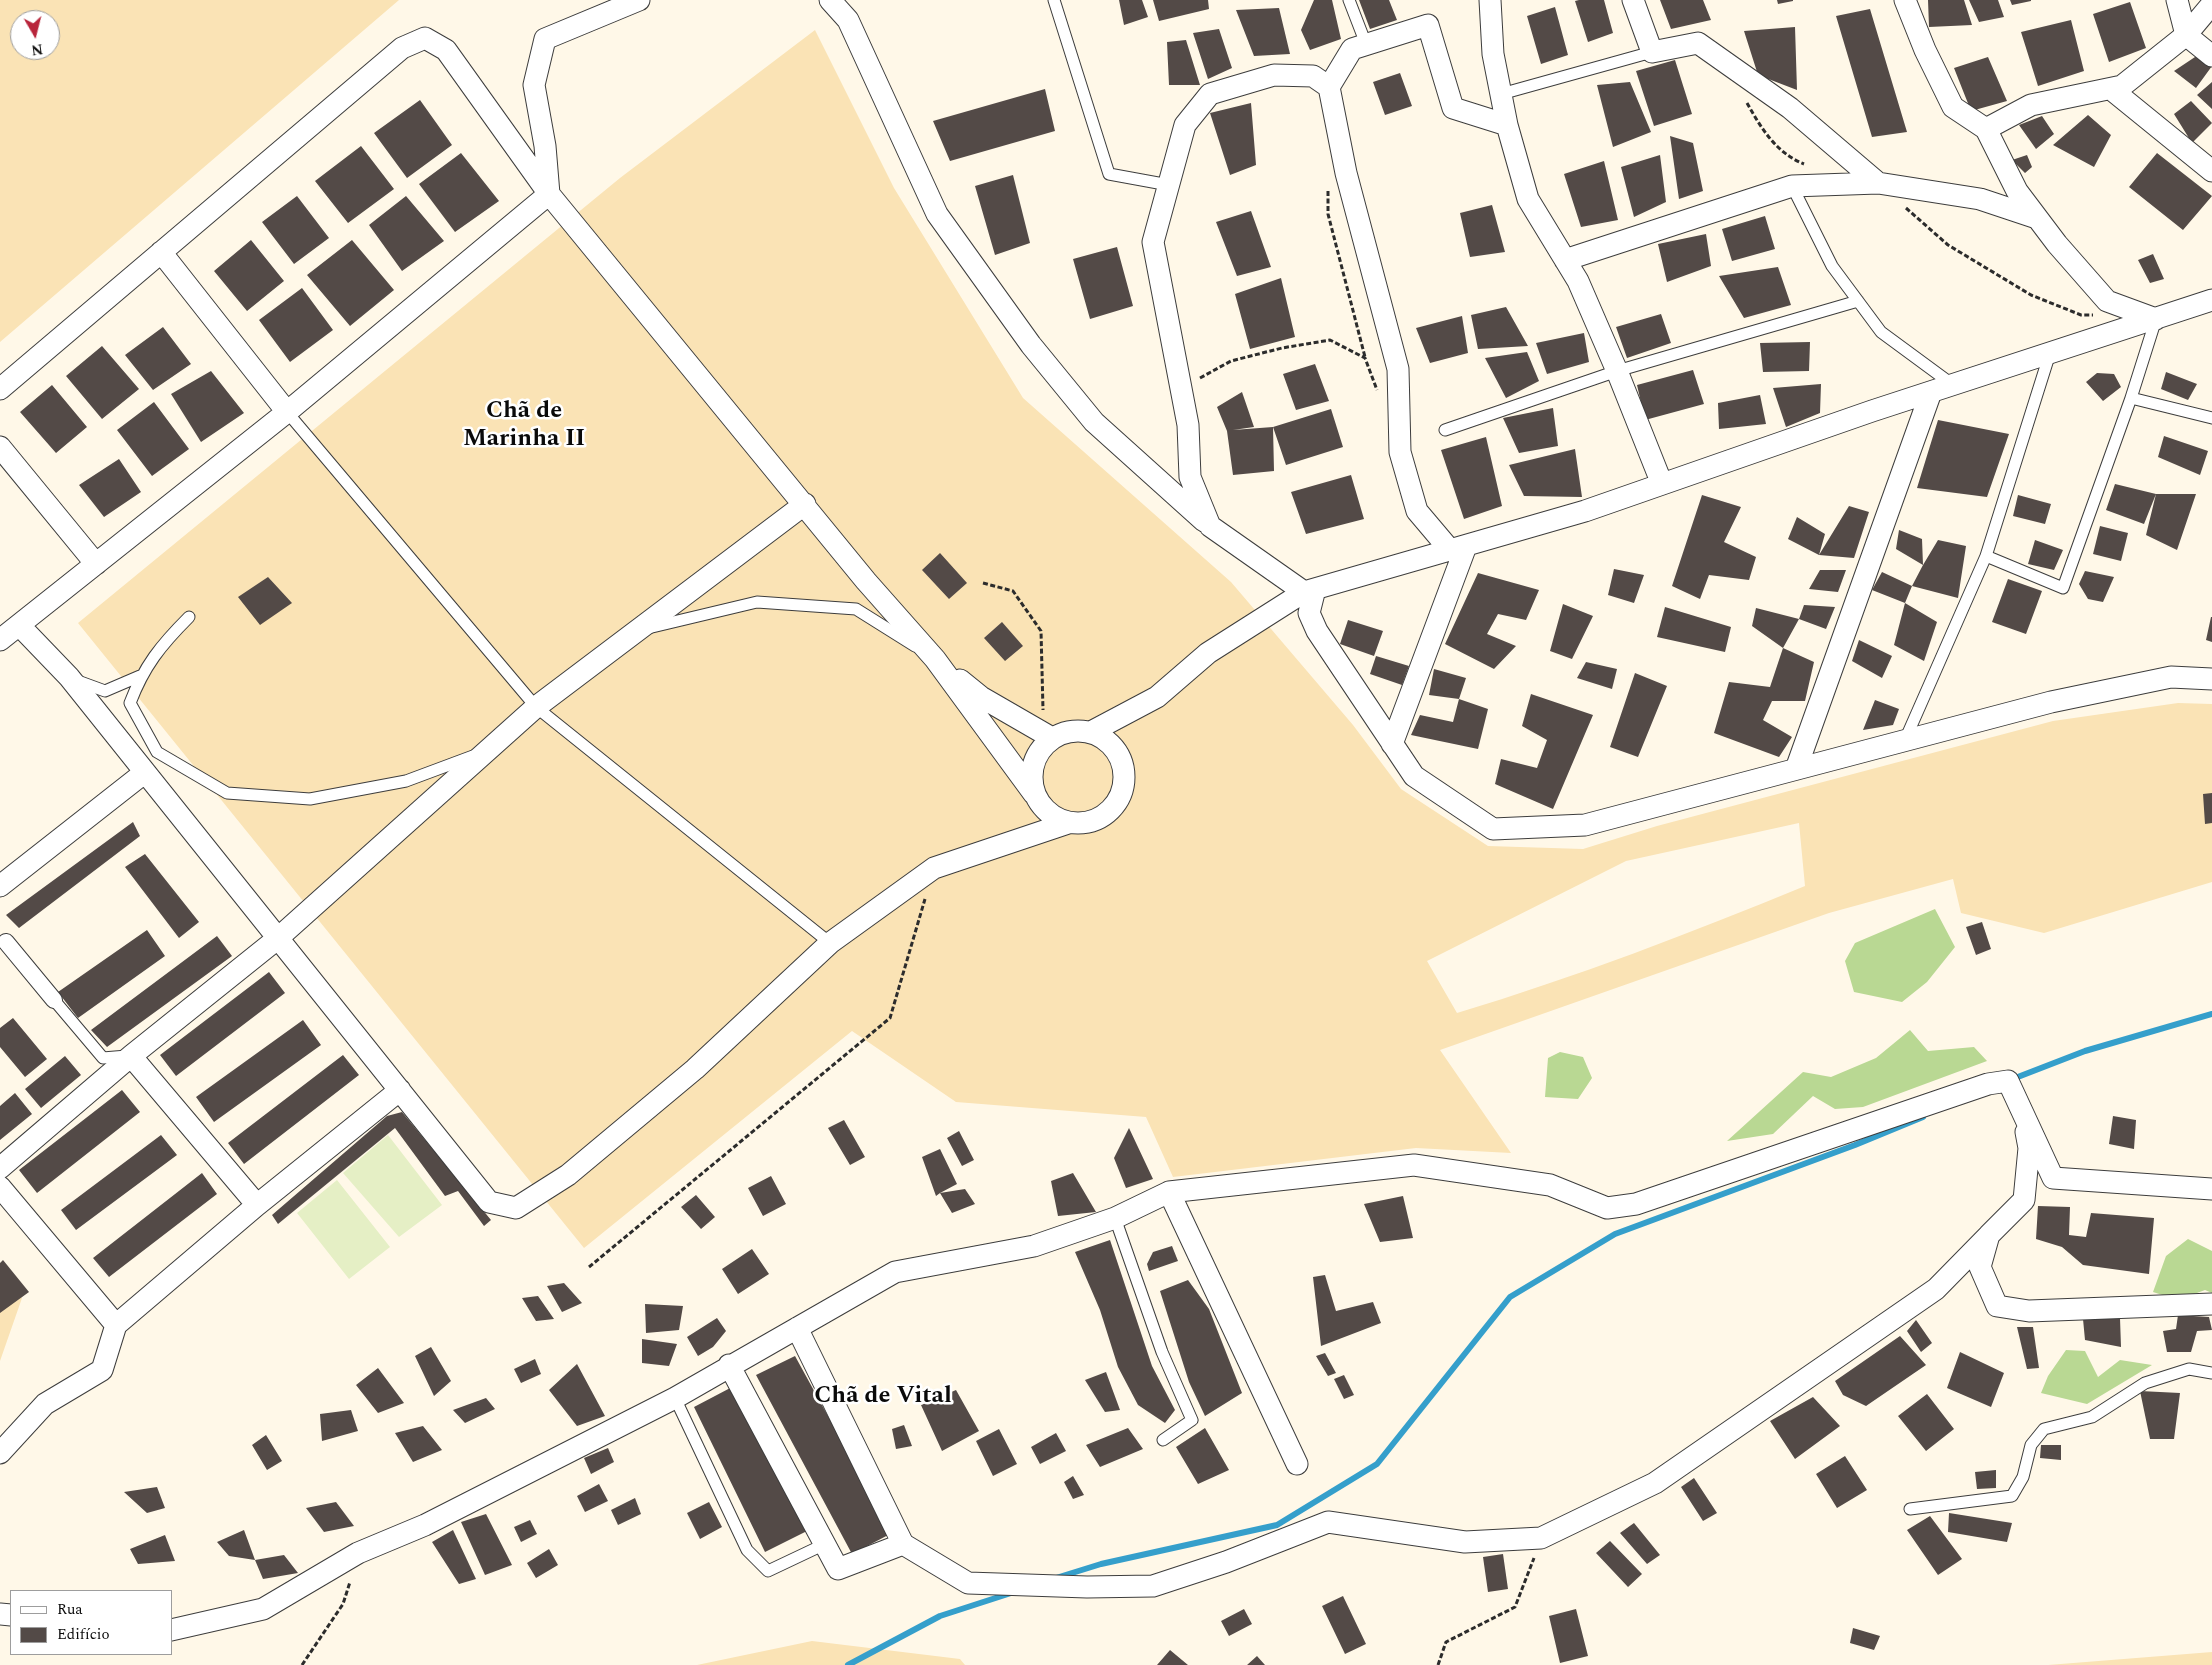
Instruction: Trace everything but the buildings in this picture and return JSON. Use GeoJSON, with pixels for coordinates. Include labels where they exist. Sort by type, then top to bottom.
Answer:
{"type":"FeatureCollection","features":[{"type":"Feature","properties":{"kind":"street"},"geometry":{"type":"LineString","coordinates":[[549,194],[545,146],[534,84],[545,39],[639,0]]}},
{"type":"Feature","properties":{"kind":"street"},"geometry":{"type":"LineString","coordinates":[[830,0],[848,20],[937,214],[1020,330],[1094,422],[1210,526],[1310,590]]}},
{"type":"Feature","properties":{"kind":"street"},"geometry":{"type":"LineString","coordinates":[[1490,0],[1493,54],[1507,125],[1528,199],[1578,281],[1618,371],[1662,484]]}},
{"type":"Feature","properties":{"kind":"street"},"geometry":{"type":"LineString","coordinates":[[1633,0],[1652,52],[1698,43],[1790,108],[1878,183]]}},
{"type":"Feature","properties":{"kind":"street"},"geometry":{"type":"LineString","coordinates":[[1905,0],[1925,50],[1952,107],[1986,130],[2017,191],[2057,244],[2107,301],[2156,319]]}},
{"type":"Feature","properties":{"kind":"street"},"geometry":{"type":"LineString","coordinates":[[2178,0],[2186,35],[2212,56]]}},
{"type":"Feature","properties":{"kind":"street"},"geometry":{"type":"LineString","coordinates":[[1986,130],[2031,105],[2122,86],[2186,35],[2212,4]]}},
{"type":"Feature","properties":{"kind":"street"},"geometry":{"type":"LineString","coordinates":[[1458,548],[1417,510],[1400,452],[1398,369],[1346,173],[1329,87],[1352,49],[1428,25],[1453,108],[1507,125]]}},
{"type":"Feature","properties":{"kind":"street"},"geometry":{"type":"LineString","coordinates":[[0,389],[402,48],[425,38],[446,50],[549,194],[806,504],[866,580],[935,659],[1042,807],[1054,817],[1068,823]]}},
{"type":"Feature","properties":{"kind":"street"},"geometry":{"type":"LineString","coordinates":[[1210,526],[1190,477],[1188,425],[1154,242],[1169,184],[1185,125],[1210,94],[1274,75],[1313,76],[1329,87]]}},
{"type":"Feature","properties":{"kind":"street"},"geometry":{"type":"LineString","coordinates":[[2111,89],[2212,171]]}},
{"type":"Feature","properties":{"kind":"street"},"geometry":{"type":"LineString","coordinates":[[1565,260],[1792,186],[1878,183],[1980,199],[2037,218]]}},
{"type":"Feature","properties":{"kind":"street"},"geometry":{"type":"LineString","coordinates":[[0,640],[287,412],[549,194]]}},
{"type":"Feature","properties":{"kind":"street"},"geometry":{"type":"LineString","coordinates":[[161,252],[287,412]]}},
{"type":"Feature","properties":{"kind":"street"},"geometry":{"type":"LineString","coordinates":[[1090,732],[1157,697],[1208,652],[1275,609],[1310,590],[1585,510],[1931,392],[2212,300]]}},
{"type":"Feature","properties":{"kind":"street"},"geometry":{"type":"LineString","coordinates":[[1796,769],[1931,392]]}},
{"type":"Feature","properties":{"kind":"street"},"geometry":{"type":"LineString","coordinates":[[0,447],[96,564]]}},
{"type":"Feature","properties":{"kind":"street"},"geometry":{"type":"LineString","coordinates":[[0,1168],[131,1056],[277,939],[536,706],[806,504]]}},
{"type":"Feature","properties":{"kind":"street"},"geometry":{"type":"LineString","coordinates":[[1392,744],[1458,548]]}},
{"type":"Feature","properties":{"kind":"street"},"geometry":{"type":"LineString","coordinates":[[1310,590],[1309,613],[1317,631],[1414,776],[1493,829],[1585,825],[2052,702],[2171,677],[2212,679]]}},
{"type":"Feature","properties":{"kind":"street"},"geometry":{"type":"LineString","coordinates":[[1275,609],[1317,631]]}},
{"type":"Feature","properties":{"kind":"street"},"geometry":{"type":"LineString","coordinates":[[18,624],[69,677],[277,939],[490,1202],[516,1208],[568,1175],[695,1069],[830,943],[934,868],[1068,823],[1086,823],[1103,817],[1116,804],[1124,788],[1124,770],[1118,753],[1107,740],[1090,732],[1077,730],[1048,736],[980,697],[935,659]]}},
{"type":"Feature","properties":{"kind":"street"},"geometry":{"type":"LineString","coordinates":[[1034,794],[1031,779],[1033,763],[1048,736]]}},
{"type":"Feature","properties":{"kind":"street"},"geometry":{"type":"LineString","coordinates":[[0,886],[144,773]]}},
{"type":"Feature","properties":{"kind":"street"},"geometry":{"type":"LineString","coordinates":[[3,939],[54,1000]]}},
{"type":"Feature","properties":{"kind":"street"},"geometry":{"type":"LineString","coordinates":[[131,1056],[257,1205]]}},
{"type":"Feature","properties":{"kind":"street"},"geometry":{"type":"LineString","coordinates":[[172,1630],[263,1609],[358,1553],[425,1525],[674,1398],[895,1272],[1034,1246],[1115,1218],[1169,1192],[1414,1164],[1550,1185],[1607,1208],[1636,1204],[1988,1084],[2008,1081],[2053,1178],[2212,1189]]}},
{"type":"Feature","properties":{"kind":"street"},"geometry":{"type":"LineString","coordinates":[[0,1453],[45,1404],[102,1370],[116,1325],[257,1205],[400,1090]]}},
{"type":"Feature","properties":{"kind":"street"},"geometry":{"type":"LineString","coordinates":[[797,1328],[903,1544],[968,1583],[1087,1587],[1153,1586],[1226,1562],[1328,1522],[1465,1542],[1541,1538],[1655,1483],[1936,1289],[2024,1200],[2029,1148],[2022,1114]]}},
{"type":"Feature","properties":{"kind":"street"},"geometry":{"type":"LineString","coordinates":[[0,1187],[116,1325]]}},
{"type":"Feature","properties":{"kind":"street"},"geometry":{"type":"LineString","coordinates":[[1169,1192],[1297,1464]]}},
{"type":"Feature","properties":{"kind":"street"},"geometry":{"type":"LineString","coordinates":[[1989,1235],[1980,1266],[1997,1306],[2029,1311],[2212,1304]]}},
{"type":"Feature","properties":{"kind":"street"},"geometry":{"type":"LineString","coordinates":[[729,1366],[838,1569],[903,1544]]}},
{"type":"Feature","properties":{"kind":"lane"},"geometry":{"type":"LineString","coordinates":[[1054,0],[1108,174],[1169,184]]}},
{"type":"Feature","properties":{"kind":"lane"},"geometry":{"type":"LineString","coordinates":[[1349,0],[1366,44]]}},
{"type":"Feature","properties":{"kind":"lane"},"geometry":{"type":"LineString","coordinates":[[1501,94],[1652,52]]}},
{"type":"Feature","properties":{"kind":"lane"},"geometry":{"type":"LineString","coordinates":[[1792,186],[1832,266],[1881,332],[1953,385]]}},
{"type":"Feature","properties":{"kind":"lane"},"geometry":{"type":"LineString","coordinates":[[1445,430],[1618,371],[1858,301]]}},
{"type":"Feature","properties":{"kind":"lane"},"geometry":{"type":"LineString","coordinates":[[1986,556],[2063,588],[2132,398],[2156,319]]}},
{"type":"Feature","properties":{"kind":"lane"},"geometry":{"type":"LineString","coordinates":[[1905,740],[1986,556],[2050,353]]}},
{"type":"Feature","properties":{"kind":"lane"},"geometry":{"type":"LineString","coordinates":[[2132,398],[2212,418]]}},
{"type":"Feature","properties":{"kind":"lane"},"geometry":{"type":"LineString","coordinates":[[287,412],[536,706],[830,943]]}},
{"type":"Feature","properties":{"kind":"lane"},"geometry":{"type":"LineString","coordinates":[[636,631],[757,602],[856,609],[935,659]]}},
{"type":"Feature","properties":{"kind":"lane"},"geometry":{"type":"LineString","coordinates":[[189,617],[160,646],[140,676],[130,703],[157,752],[227,793],[310,799],[406,781],[489,750]]}},
{"type":"Feature","properties":{"kind":"lane"},"geometry":{"type":"LineString","coordinates":[[69,677],[105,691],[140,676]]}},
{"type":"Feature","properties":{"kind":"lane"},"geometry":{"type":"LineString","coordinates":[[54,1000],[103,1058],[131,1056]]}},
{"type":"Feature","properties":{"kind":"lane"},"geometry":{"type":"LineString","coordinates":[[1115,1218],[1162,1352],[1192,1420],[1164,1440]]}},
{"type":"Feature","properties":{"kind":"lane"},"geometry":{"type":"LineString","coordinates":[[1910,1509],[2012,1496],[2023,1477],[2031,1445],[2044,1429],[2092,1418],[2145,1383],[2189,1369],[2212,1373]]}},
{"type":"Feature","properties":{"kind":"lane"},"geometry":{"type":"LineString","coordinates":[[674,1398],[746,1550],[768,1571],[825,1544]]}},
{"type":"Feature","properties":{"kind":"path"},"geometry":{"type":"LineString","coordinates":[[1745,99],[1762,131],[1790,159],[1808,166]]}},
{"type":"Feature","properties":{"kind":"path"},"geometry":{"type":"LineString","coordinates":[[1878,183],[1948,245],[2022,290],[2081,315],[2100,316]]}},
{"type":"Feature","properties":{"kind":"path"},"geometry":{"type":"LineString","coordinates":[[1183,400],[1200,378],[1231,361],[1282,348],[1330,340],[1366,358],[1378,392]]}},
{"type":"Feature","properties":{"kind":"path"},"geometry":{"type":"LineString","coordinates":[[983,583],[1013,591],[1041,631],[1048,736]]}},
{"type":"Feature","properties":{"kind":"path"},"geometry":{"type":"LineString","coordinates":[[589,1267],[890,1018],[934,868]]}},
{"type":"Feature","properties":{"kind":"path"},"geometry":{"type":"LineString","coordinates":[[1438,1665],[1446,1642],[1515,1607],[1541,1538]]}},
{"type":"Feature","properties":{"kind":"path"},"geometry":{"type":"LineString","coordinates":[[302,1665],[343,1604],[358,1553]]}},
{"type":"Feature","properties":{"kind":"green space"},"geometry":{"type":"Polygon","coordinates":[[[1935,909],[1955,947],[1927,982],[1902,1002],[1854,992],[1845,961],[1855,943],[1935,909]]]}},
{"type":"Feature","properties":{"kind":"green space"},"geometry":{"type":"Polygon","coordinates":[[[1910,1030],[1928,1051],[1974,1047],[1987,1061],[1863,1107],[1835,1109],[1813,1096],[1773,1134],[1727,1141],[1803,1072],[1831,1077],[1876,1058],[1910,1030]]]}},
{"type":"Feature","properties":{"kind":"green space"},"geometry":{"type":"Polygon","coordinates":[[[1560,1052],[1583,1057],[1592,1078],[1578,1099],[1545,1097],[1548,1058],[1560,1052]]]}},
{"type":"Feature","properties":{"kind":"green space"},"geometry":{"type":"Polygon","coordinates":[[[388,1135],[442,1205],[399,1237],[343,1173],[388,1135]]]}},
{"type":"Feature","properties":{"kind":"green space"},"geometry":{"type":"Polygon","coordinates":[[[337,1180],[390,1247],[349,1279],[297,1213],[337,1180]]]}},
{"type":"Feature","properties":{"kind":"green space"},"geometry":{"type":"Polygon","coordinates":[[[2188,1239],[2212,1251],[2212,1293],[2205,1290],[2178,1300],[2153,1292],[2166,1256],[2188,1239]]]}},
{"type":"Feature","properties":{"kind":"green space"},"geometry":{"type":"Polygon","coordinates":[[[2066,1350],[2085,1351],[2098,1377],[2120,1360],[2152,1365],[2087,1404],[2041,1393],[2048,1376],[2066,1350]]]}},
{"type":"Feature","properties":{"kind":"sand"},"geometry":{"type":"Polygon","coordinates":[[[0,0],[399,0],[0,342],[0,0]]]}},
{"type":"Feature","properties":{"kind":"sand"},"geometry":{"type":"Polygon","coordinates":[[[815,30],[894,188],[1023,398],[1231,582],[1353,725],[1401,789],[1488,846],[1583,849],[1657,826],[2053,721],[2178,703],[2212,704],[2212,882],[2044,933],[1961,913],[1953,879],[1829,913],[1440,1050],[1511,1153],[1416,1148],[1173,1177],[1146,1117],[956,1102],[852,1031],[584,1248],[78,623],[620,178],[815,30]],[[1799,823],[1626,861],[1427,961],[1457,1013],[1546,985],[1633,954],[1805,886],[1799,823]]]}},
{"type":"Feature","properties":{"kind":"sand"},"geometry":{"type":"Polygon","coordinates":[[[0,1271],[22,1298],[0,1361],[0,1271]]]}},
{"type":"Feature","properties":{"kind":"sand"},"geometry":{"type":"Polygon","coordinates":[[[812,1641],[960,1659],[965,1665],[697,1665],[812,1641]]]}},
{"type":"Feature","properties":{"kind":"sand"},"geometry":{"type":"Polygon","coordinates":[[[2212,1652],[2212,1665],[2048,1665],[2212,1652]]]}},
{"type":"Feature","properties":{"kind":"waterway"},"geometry":{"type":"LineString","coordinates":[[2010,1080],[2085,1051],[2212,1014]]}},
{"type":"Feature","properties":{"kind":"waterway"},"geometry":{"type":"LineString","coordinates":[[1056,1578],[1101,1564],[1277,1525],[1377,1464],[1510,1297],[1615,1234],[1855,1145],[1923,1117]]}},
{"type":"Feature","properties":{"kind":"waterway"},"geometry":{"type":"LineString","coordinates":[[848,1665],[940,1616],[1011,1593]]}},
{"type":"Feature","properties":{"kind":"district","name":"Chã de Marinha II"},"geometry":{"type":"Point","coordinates":[524,426]}},
{"type":"Feature","properties":{"kind":"district","name":"Chã de Vital"},"geometry":{"type":"Point","coordinates":[883,1397]}}]}
